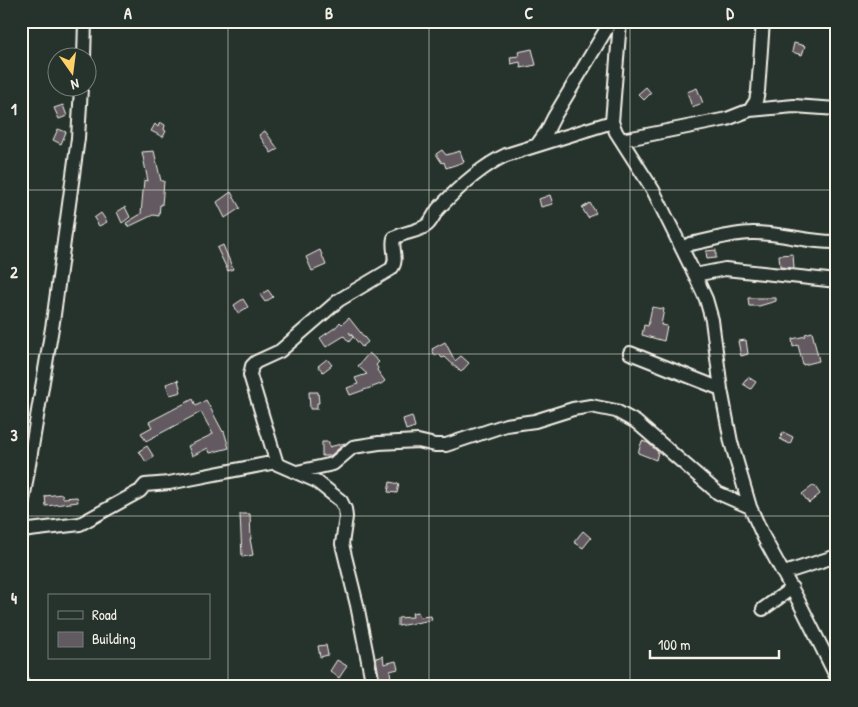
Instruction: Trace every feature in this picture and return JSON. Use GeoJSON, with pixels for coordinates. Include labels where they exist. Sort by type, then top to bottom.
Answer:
{"type":"FeatureCollection","features":[{"type":"Feature","properties":{"kind":"street"},"geometry":{"type":"LineString","coordinates":[[84,48],[85,21]]}},
{"type":"Feature","properties":{"kind":"street"},"geometry":{"type":"LineString","coordinates":[[620,21],[612,122],[653,190],[706,299],[712,320],[721,389],[731,442],[750,507],[764,538],[792,588],[837,678]]}},
{"type":"Feature","properties":{"kind":"street"},"geometry":{"type":"LineString","coordinates":[[750,110],[756,101],[758,91],[763,21]]}},
{"type":"Feature","properties":{"kind":"street"},"geometry":{"type":"LineString","coordinates":[[537,145],[547,131],[604,25],[619,36]]}},
{"type":"Feature","properties":{"kind":"street"},"geometry":{"type":"LineString","coordinates":[[21,512],[53,322],[78,138],[80,98]]}},
{"type":"Feature","properties":{"kind":"street"},"geometry":{"type":"LineString","coordinates":[[622,140],[727,119],[750,110],[794,106],[837,110]]}},
{"type":"Feature","properties":{"kind":"street"},"geometry":{"type":"LineString","coordinates":[[373,686],[342,544],[346,517],[344,505],[342,501],[316,481],[279,466],[276,462],[250,375],[252,366],[260,359],[280,351],[340,300],[391,269],[396,260],[394,238],[426,226],[436,211],[473,176],[500,158],[612,122]]}},
{"type":"Feature","properties":{"kind":"street"},"geometry":{"type":"LineString","coordinates":[[682,249],[690,244],[749,232],[778,234],[820,242],[837,242]]}},
{"type":"Feature","properties":{"kind":"street"},"geometry":{"type":"LineString","coordinates":[[695,275],[725,269],[837,281]]}},
{"type":"Feature","properties":{"kind":"street"},"geometry":{"type":"LineString","coordinates":[[630,353],[721,389]]}},
{"type":"Feature","properties":{"kind":"street"},"geometry":{"type":"LineString","coordinates":[[297,472],[333,464],[353,447],[379,443],[418,441],[435,445],[446,445],[506,424],[535,421],[573,409],[591,406],[616,411],[636,422],[718,493],[750,507]]}},
{"type":"Feature","properties":{"kind":"street"},"geometry":{"type":"LineString","coordinates":[[21,531],[80,524],[140,491],[145,485],[169,483],[276,462]]}},
{"type":"Feature","properties":{"kind":"street"},"geometry":{"type":"LineString","coordinates":[[784,573],[837,556]]}},
{"type":"Feature","properties":{"kind":"street"},"geometry":{"type":"LineString","coordinates":[[763,609],[792,588]]}},
{"type":"Feature","properties":{"kind":"street"},"geometry":{"type":"LineString","coordinates":[[21,682],[22,686]]}},
{"type":"Feature","properties":{"kind":"building"},"geometry":{"type":"Polygon","coordinates":[[[794,43],[805,46],[802,55],[792,52],[794,43]]]}},
{"type":"Feature","properties":{"kind":"building"},"geometry":{"type":"Polygon","coordinates":[[[532,49],[536,65],[521,68],[520,62],[511,64],[510,57],[519,56],[518,52],[532,49]]]}},
{"type":"Feature","properties":{"kind":"building"},"geometry":{"type":"Polygon","coordinates":[[[646,87],[651,93],[644,100],[638,94],[646,87]]]}},
{"type":"Feature","properties":{"kind":"building"},"geometry":{"type":"Polygon","coordinates":[[[697,88],[703,103],[692,107],[687,92],[697,88]]]}},
{"type":"Feature","properties":{"kind":"building"},"geometry":{"type":"Polygon","coordinates":[[[63,105],[67,116],[59,119],[54,108],[63,105]]]}},
{"type":"Feature","properties":{"kind":"building"},"geometry":{"type":"Polygon","coordinates":[[[160,122],[165,125],[164,130],[166,131],[163,137],[151,131],[155,124],[158,127],[160,122]]]}},
{"type":"Feature","properties":{"kind":"building"},"geometry":{"type":"Polygon","coordinates":[[[58,129],[66,132],[61,144],[53,140],[58,129]]]}},
{"type":"Feature","properties":{"kind":"building"},"geometry":{"type":"Polygon","coordinates":[[[265,131],[278,149],[271,153],[259,135],[265,131]]]}},
{"type":"Feature","properties":{"kind":"building"},"geometry":{"type":"Polygon","coordinates":[[[442,150],[446,155],[460,151],[464,162],[446,168],[444,162],[442,163],[436,154],[442,150]]]}},
{"type":"Feature","properties":{"kind":"building"},"geometry":{"type":"Polygon","coordinates":[[[154,151],[161,181],[164,181],[159,216],[153,215],[128,227],[126,223],[141,214],[144,180],[148,181],[142,152],[154,151]]]}},
{"type":"Feature","properties":{"kind":"building"},"geometry":{"type":"Polygon","coordinates":[[[231,192],[240,208],[225,218],[217,202],[231,192]]]}},
{"type":"Feature","properties":{"kind":"building"},"geometry":{"type":"Polygon","coordinates":[[[550,195],[553,204],[541,207],[539,199],[550,195]]]}},
{"type":"Feature","properties":{"kind":"building"},"geometry":{"type":"Polygon","coordinates":[[[590,203],[596,213],[588,218],[582,208],[590,203]]]}},
{"type":"Feature","properties":{"kind":"building"},"geometry":{"type":"Polygon","coordinates":[[[125,207],[130,217],[122,223],[117,212],[125,207]]]}},
{"type":"Feature","properties":{"kind":"building"},"geometry":{"type":"Polygon","coordinates":[[[101,213],[107,222],[99,226],[94,218],[101,213]]]}},
{"type":"Feature","properties":{"kind":"building"},"geometry":{"type":"Polygon","coordinates":[[[223,245],[233,269],[228,271],[217,248],[223,245]]]}},
{"type":"Feature","properties":{"kind":"building"},"geometry":{"type":"Polygon","coordinates":[[[320,250],[326,265],[312,271],[306,257],[320,250]]]}},
{"type":"Feature","properties":{"kind":"building"},"geometry":{"type":"Polygon","coordinates":[[[716,250],[716,258],[707,259],[706,251],[716,250]]]}},
{"type":"Feature","properties":{"kind":"building"},"geometry":{"type":"Polygon","coordinates":[[[793,254],[794,268],[780,267],[779,255],[793,254]]]}},
{"type":"Feature","properties":{"kind":"building"},"geometry":{"type":"Polygon","coordinates":[[[268,290],[273,297],[265,302],[260,295],[268,290]]]}},
{"type":"Feature","properties":{"kind":"building"},"geometry":{"type":"Polygon","coordinates":[[[748,298],[776,298],[776,301],[759,306],[749,306],[748,298]]]}},
{"type":"Feature","properties":{"kind":"building"},"geometry":{"type":"Polygon","coordinates":[[[243,299],[248,307],[238,313],[234,305],[243,299]]]}},
{"type":"Feature","properties":{"kind":"building"},"geometry":{"type":"Polygon","coordinates":[[[652,307],[664,309],[661,325],[667,326],[664,341],[642,335],[644,325],[648,326],[652,307]]]}},
{"type":"Feature","properties":{"kind":"building"},"geometry":{"type":"Polygon","coordinates":[[[349,318],[368,342],[362,347],[349,332],[353,337],[349,342],[344,336],[326,347],[320,338],[340,322],[342,324],[349,318]]]}},
{"type":"Feature","properties":{"kind":"building"},"geometry":{"type":"Polygon","coordinates":[[[812,332],[819,361],[803,365],[798,345],[793,347],[792,339],[806,336],[805,334],[812,332]]]}},
{"type":"Feature","properties":{"kind":"building"},"geometry":{"type":"Polygon","coordinates":[[[746,340],[748,354],[741,356],[738,341],[746,340]]]}},
{"type":"Feature","properties":{"kind":"building"},"geometry":{"type":"Polygon","coordinates":[[[445,342],[455,361],[461,356],[469,363],[461,372],[445,357],[442,358],[439,354],[435,356],[432,349],[445,342]]]}},
{"type":"Feature","properties":{"kind":"building"},"geometry":{"type":"Polygon","coordinates":[[[369,353],[379,362],[376,365],[377,370],[385,381],[350,395],[347,388],[358,384],[355,378],[367,374],[358,366],[369,353]]]}},
{"type":"Feature","properties":{"kind":"building"},"geometry":{"type":"Polygon","coordinates":[[[327,359],[332,365],[323,372],[318,366],[327,359]]]}},
{"type":"Feature","properties":{"kind":"building"},"geometry":{"type":"Polygon","coordinates":[[[748,377],[756,382],[751,389],[743,384],[748,377]]]}},
{"type":"Feature","properties":{"kind":"building"},"geometry":{"type":"Polygon","coordinates":[[[178,380],[181,392],[170,395],[166,384],[178,380]]]}},
{"type":"Feature","properties":{"kind":"building"},"geometry":{"type":"Polygon","coordinates":[[[309,392],[318,392],[319,403],[317,403],[317,409],[310,409],[309,392]]]}},
{"type":"Feature","properties":{"kind":"building"},"geometry":{"type":"Polygon","coordinates":[[[193,399],[196,406],[206,400],[224,431],[229,448],[210,453],[208,448],[192,456],[188,446],[213,434],[201,412],[146,441],[141,433],[152,427],[149,422],[193,399]]]}},
{"type":"Feature","properties":{"kind":"building"},"geometry":{"type":"Polygon","coordinates":[[[412,416],[415,427],[406,430],[403,419],[412,416]]]}},
{"type":"Feature","properties":{"kind":"building"},"geometry":{"type":"Polygon","coordinates":[[[783,432],[793,437],[790,444],[780,439],[783,432]]]}},
{"type":"Feature","properties":{"kind":"building"},"geometry":{"type":"Polygon","coordinates":[[[642,441],[648,443],[658,452],[656,460],[638,453],[642,441]]]}},
{"type":"Feature","properties":{"kind":"building"},"geometry":{"type":"Polygon","coordinates":[[[322,442],[329,442],[329,447],[345,443],[330,456],[322,456],[322,442]]]}},
{"type":"Feature","properties":{"kind":"building"},"geometry":{"type":"Polygon","coordinates":[[[147,446],[154,457],[146,462],[139,451],[147,446]]]}},
{"type":"Feature","properties":{"kind":"building"},"geometry":{"type":"Polygon","coordinates":[[[390,482],[399,484],[397,493],[388,492],[390,482]]]}},
{"type":"Feature","properties":{"kind":"building"},"geometry":{"type":"Polygon","coordinates":[[[814,485],[820,494],[809,503],[802,494],[814,485]]]}},
{"type":"Feature","properties":{"kind":"building"},"geometry":{"type":"Polygon","coordinates":[[[62,494],[63,498],[77,497],[78,502],[46,506],[45,496],[62,494]]]}},
{"type":"Feature","properties":{"kind":"building"},"geometry":{"type":"Polygon","coordinates":[[[240,514],[250,514],[250,539],[253,555],[242,557],[240,514]]]}},
{"type":"Feature","properties":{"kind":"building"},"geometry":{"type":"Polygon","coordinates":[[[583,531],[591,538],[583,548],[574,542],[583,531]]]}},
{"type":"Feature","properties":{"kind":"building"},"geometry":{"type":"Polygon","coordinates":[[[418,612],[420,617],[431,616],[432,620],[398,626],[398,618],[413,617],[412,613],[418,612]]]}},
{"type":"Feature","properties":{"kind":"building"},"geometry":{"type":"Polygon","coordinates":[[[326,645],[328,655],[320,657],[318,646],[326,645]]]}},
{"type":"Feature","properties":{"kind":"building"},"geometry":{"type":"Polygon","coordinates":[[[383,656],[384,664],[396,661],[398,669],[390,671],[391,679],[380,681],[376,658],[383,656]]]}},
{"type":"Feature","properties":{"kind":"building"},"geometry":{"type":"Polygon","coordinates":[[[337,660],[347,666],[339,678],[330,671],[337,660]]]}}]}
